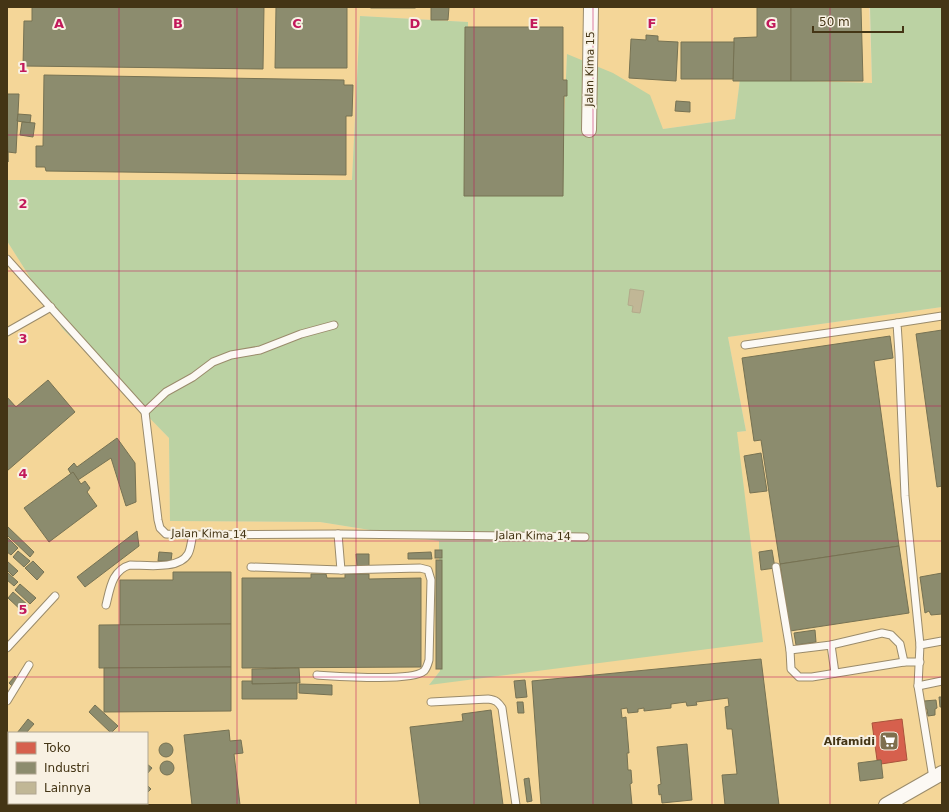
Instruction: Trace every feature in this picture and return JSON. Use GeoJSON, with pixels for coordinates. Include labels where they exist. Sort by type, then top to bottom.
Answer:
{"type":"FeatureCollection","features":[{"type":"Feature","properties":{"kind":"street","name":"Jalan Kima 15"},"geometry":{"type":"LineString","coordinates":[[589,130],[591,7]]}},
{"type":"Feature","properties":{"kind":"street"},"geometry":{"type":"LineString","coordinates":[[886,805],[937,776]]}},
{"type":"Feature","properties":{"kind":"lane"},"geometry":{"type":"LineString","coordinates":[[7,259],[145,412],[166,392],[193,377],[213,362],[232,355],[260,350],[301,334],[334,325]]}},
{"type":"Feature","properties":{"kind":"lane"},"geometry":{"type":"LineString","coordinates":[[7,332],[51,307]]}},
{"type":"Feature","properties":{"kind":"lane"},"geometry":{"type":"LineString","coordinates":[[745,345],[942,316]]}},
{"type":"Feature","properties":{"kind":"lane"},"geometry":{"type":"LineString","coordinates":[[897,323],[900,354],[905,496],[920,644],[918,686],[937,776]]}},
{"type":"Feature","properties":{"kind":"lane","name":"Jalan Kima 14"},"geometry":{"type":"LineString","coordinates":[[145,412],[160,528],[166,534],[192,536],[338,534],[585,537]]}},
{"type":"Feature","properties":{"kind":"lane"},"geometry":{"type":"LineString","coordinates":[[338,534],[341,570]]}},
{"type":"Feature","properties":{"kind":"lane"},"geometry":{"type":"LineString","coordinates":[[106,605],[113,579],[123,567],[130,565],[175,565],[184,560],[189,553],[192,536]]}},
{"type":"Feature","properties":{"kind":"lane"},"geometry":{"type":"LineString","coordinates":[[251,567],[341,570],[420,568],[428,570],[431,580],[429,660],[425,670],[418,674],[376,678],[317,675]]}},
{"type":"Feature","properties":{"kind":"lane"},"geometry":{"type":"LineString","coordinates":[[776,568],[790,650],[790,669],[799,677],[812,677],[904,662],[920,662]]}},
{"type":"Feature","properties":{"kind":"lane"},"geometry":{"type":"LineString","coordinates":[[7,648],[55,596]]}},
{"type":"Feature","properties":{"kind":"lane"},"geometry":{"type":"LineString","coordinates":[[790,650],[831,645],[882,633],[891,635],[900,644],[904,662]]}},
{"type":"Feature","properties":{"kind":"lane"},"geometry":{"type":"LineString","coordinates":[[920,644],[942,641]]}},
{"type":"Feature","properties":{"kind":"lane"},"geometry":{"type":"LineString","coordinates":[[831,645],[834,673]]}},
{"type":"Feature","properties":{"kind":"lane"},"geometry":{"type":"LineString","coordinates":[[7,701],[29,665]]}},
{"type":"Feature","properties":{"kind":"lane"},"geometry":{"type":"LineString","coordinates":[[918,686],[942,680]]}},
{"type":"Feature","properties":{"kind":"lane"},"geometry":{"type":"LineString","coordinates":[[431,702],[488,699],[495,700],[499,703],[502,708],[516,805]]}},
{"type":"Feature","properties":{"kind":"shaded area"},"geometry":{"type":"Polygon","coordinates":[[[7,7],[869,7],[872,83],[740,80],[735,119],[663,129],[567,54],[561,192],[464,187],[468,22],[360,16],[352,180],[7,180],[7,7]]]}},
{"type":"Feature","properties":{"kind":"shaded area"},"geometry":{"type":"Polygon","coordinates":[[[7,241],[62,328],[169,438],[170,521],[320,522],[439,541],[440,671],[429,685],[737,432],[746,431],[728,337],[942,307],[942,805],[7,805],[7,241]]]}},
{"type":"Feature","properties":{"kind":"green space"},"geometry":{"type":"Polygon","coordinates":[[[870,7],[942,7],[942,307],[728,337],[746,431],[737,432],[763,642],[429,685],[440,671],[439,541],[320,522],[170,521],[169,438],[62,328],[7,241],[7,180],[352,180],[360,16],[468,22],[464,187],[561,192],[567,54],[613,73],[650,95],[663,129],[735,119],[740,79],[872,83],[870,7]]]}},
{"type":"Feature","properties":{"kind":"building: Toko","name":"Alfamidi"},"geometry":{"type":"Polygon","coordinates":[[[902,719],[907,760],[881,764],[881,760],[877,760],[872,723],[902,719]]]}},
{"type":"Feature","properties":{"kind":"building: Industri"},"geometry":{"type":"Polygon","coordinates":[[[32,7],[264,7],[263,69],[23,66],[24,21],[32,21],[32,7]]]}},
{"type":"Feature","properties":{"kind":"building: Industri"},"geometry":{"type":"Polygon","coordinates":[[[276,7],[347,7],[347,68],[275,68],[276,7]]]}},
{"type":"Feature","properties":{"kind":"building: Industri"},"geometry":{"type":"Polygon","coordinates":[[[415,7],[415,8],[371,8],[415,7]]]}},
{"type":"Feature","properties":{"kind":"building: Industri"},"geometry":{"type":"Polygon","coordinates":[[[431,7],[449,7],[448,20],[431,20],[431,7]]]}},
{"type":"Feature","properties":{"kind":"building: Industri"},"geometry":{"type":"Polygon","coordinates":[[[757,7],[791,7],[791,81],[733,81],[734,38],[757,37],[757,7]]]}},
{"type":"Feature","properties":{"kind":"building: Industri"},"geometry":{"type":"Polygon","coordinates":[[[791,7],[861,7],[863,81],[791,81],[791,7]]]}},
{"type":"Feature","properties":{"kind":"building: Industri"},"geometry":{"type":"Polygon","coordinates":[[[465,27],[563,27],[563,80],[567,80],[567,96],[564,96],[563,196],[464,196],[465,27]]]}},
{"type":"Feature","properties":{"kind":"building: Industri"},"geometry":{"type":"Polygon","coordinates":[[[646,35],[658,36],[658,41],[678,42],[676,81],[629,78],[631,39],[646,40],[646,35]]]}},
{"type":"Feature","properties":{"kind":"building: Industri"},"geometry":{"type":"Polygon","coordinates":[[[681,42],[734,42],[733,79],[681,79],[681,42]]]}},
{"type":"Feature","properties":{"kind":"building: Industri"},"geometry":{"type":"Polygon","coordinates":[[[44,75],[344,80],[344,85],[353,85],[352,116],[346,116],[346,175],[46,171],[45,167],[36,167],[36,146],[43,146],[44,75]]]}},
{"type":"Feature","properties":{"kind":"building: Industri"},"geometry":{"type":"Polygon","coordinates":[[[7,94],[19,94],[16,153],[8,152],[8,162],[7,94]]]}},
{"type":"Feature","properties":{"kind":"building: Industri"},"geometry":{"type":"Polygon","coordinates":[[[676,101],[690,102],[690,112],[675,111],[676,101]]]}},
{"type":"Feature","properties":{"kind":"building: Industri"},"geometry":{"type":"Polygon","coordinates":[[[18,114],[31,115],[30,123],[17,121],[18,114]]]}},
{"type":"Feature","properties":{"kind":"building: Industri"},"geometry":{"type":"Polygon","coordinates":[[[22,122],[35,123],[33,137],[20,135],[22,122]]]}},
{"type":"Feature","properties":{"kind":"building: Industri"},"geometry":{"type":"Polygon","coordinates":[[[942,330],[942,486],[937,487],[916,334],[942,330]]]}},
{"type":"Feature","properties":{"kind":"building: Industri"},"geometry":{"type":"Polygon","coordinates":[[[890,336],[893,358],[874,361],[899,546],[780,564],[761,440],[754,441],[742,358],[890,336]]]}},
{"type":"Feature","properties":{"kind":"building: Industri"},"geometry":{"type":"Polygon","coordinates":[[[48,380],[75,412],[7,471],[7,397],[16,407],[48,380]]]}},
{"type":"Feature","properties":{"kind":"building: Industri"},"geometry":{"type":"Polygon","coordinates":[[[117,438],[135,463],[136,502],[126,506],[111,458],[78,480],[73,472],[71,474],[68,469],[74,463],[77,467],[117,438]]]}},
{"type":"Feature","properties":{"kind":"building: Industri"},"geometry":{"type":"Polygon","coordinates":[[[761,453],[767,491],[750,493],[744,456],[761,453]]]}},
{"type":"Feature","properties":{"kind":"building: Industri"},"geometry":{"type":"Polygon","coordinates":[[[73,472],[81,484],[85,481],[90,488],[87,492],[97,506],[49,542],[24,508],[73,472]]]}},
{"type":"Feature","properties":{"kind":"building: Industri"},"geometry":{"type":"Polygon","coordinates":[[[7,526],[34,552],[30,557],[7,535],[7,526]]]}},
{"type":"Feature","properties":{"kind":"building: Industri"},"geometry":{"type":"Polygon","coordinates":[[[137,531],[139,546],[85,587],[77,577],[137,531]]]}},
{"type":"Feature","properties":{"kind":"building: Industri"},"geometry":{"type":"Polygon","coordinates":[[[7,537],[18,548],[11,555],[7,552],[7,537]]]}},
{"type":"Feature","properties":{"kind":"building: Industri"},"geometry":{"type":"Polygon","coordinates":[[[899,546],[909,613],[790,631],[780,564],[899,546]]]}},
{"type":"Feature","properties":{"kind":"building: Industri"},"geometry":{"type":"Polygon","coordinates":[[[435,550],[442,550],[442,558],[435,558],[435,550]]]}},
{"type":"Feature","properties":{"kind":"building: Industri"},"geometry":{"type":"Polygon","coordinates":[[[772,550],[775,568],[761,570],[759,552],[772,550]]]}},
{"type":"Feature","properties":{"kind":"building: Industri"},"geometry":{"type":"Polygon","coordinates":[[[18,551],[30,561],[24,567],[13,557],[18,551]]]}},
{"type":"Feature","properties":{"kind":"building: Industri"},"geometry":{"type":"Polygon","coordinates":[[[159,552],[172,553],[171,561],[158,561],[159,552]]]}},
{"type":"Feature","properties":{"kind":"building: Industri"},"geometry":{"type":"Polygon","coordinates":[[[431,552],[432,559],[408,559],[408,553],[431,552]]]}},
{"type":"Feature","properties":{"kind":"building: Industri"},"geometry":{"type":"Polygon","coordinates":[[[356,554],[369,554],[369,566],[357,566],[356,554]]]}},
{"type":"Feature","properties":{"kind":"building: Industri"},"geometry":{"type":"Polygon","coordinates":[[[436,560],[442,560],[442,669],[436,669],[436,560]]]}},
{"type":"Feature","properties":{"kind":"building: Industri"},"geometry":{"type":"Polygon","coordinates":[[[7,561],[18,571],[13,576],[7,570],[7,561]]]}},
{"type":"Feature","properties":{"kind":"building: Industri"},"geometry":{"type":"Polygon","coordinates":[[[33,561],[44,572],[37,580],[25,568],[33,561]]]}},
{"type":"Feature","properties":{"kind":"building: Industri"},"geometry":{"type":"Polygon","coordinates":[[[7,572],[18,582],[14,586],[7,580],[7,572]]]}},
{"type":"Feature","properties":{"kind":"building: Industri"},"geometry":{"type":"Polygon","coordinates":[[[173,572],[231,572],[231,624],[120,625],[120,580],[173,580],[173,572]]]}},
{"type":"Feature","properties":{"kind":"building: Industri"},"geometry":{"type":"Polygon","coordinates":[[[942,573],[942,614],[931,615],[929,611],[925,613],[920,577],[942,573]]]}},
{"type":"Feature","properties":{"kind":"building: Industri"},"geometry":{"type":"Polygon","coordinates":[[[311,574],[326,574],[327,578],[345,578],[345,574],[369,574],[369,579],[421,578],[421,667],[242,668],[242,578],[311,578],[311,574]]]}},
{"type":"Feature","properties":{"kind":"building: Industri"},"geometry":{"type":"Polygon","coordinates":[[[20,584],[36,598],[30,604],[15,590],[20,584]]]}},
{"type":"Feature","properties":{"kind":"building: Industri"},"geometry":{"type":"Polygon","coordinates":[[[13,592],[28,605],[23,612],[8,598],[13,592]]]}},
{"type":"Feature","properties":{"kind":"building: Industri"},"geometry":{"type":"Polygon","coordinates":[[[231,624],[231,667],[99,668],[99,625],[231,624]]]}},
{"type":"Feature","properties":{"kind":"building: Industri"},"geometry":{"type":"Polygon","coordinates":[[[815,630],[816,642],[796,645],[794,633],[815,630]]]}},
{"type":"Feature","properties":{"kind":"building: Industri"},"geometry":{"type":"Polygon","coordinates":[[[761,659],[779,805],[725,805],[722,775],[737,774],[732,729],[727,729],[725,707],[729,706],[728,698],[696,702],[697,705],[687,706],[686,702],[671,704],[671,708],[644,711],[644,708],[638,709],[638,712],[628,713],[627,708],[621,709],[622,718],[626,717],[629,753],[627,753],[628,770],[631,770],[632,783],[630,784],[632,805],[541,805],[532,681],[761,659]]]}},
{"type":"Feature","properties":{"kind":"building: Industri"},"geometry":{"type":"Polygon","coordinates":[[[231,667],[231,711],[104,712],[104,668],[231,667]]]}},
{"type":"Feature","properties":{"kind":"building: Industri"},"geometry":{"type":"Polygon","coordinates":[[[299,668],[300,683],[252,684],[252,669],[299,668]]]}},
{"type":"Feature","properties":{"kind":"building: Industri"},"geometry":{"type":"Polygon","coordinates":[[[15,676],[18,680],[12,686],[9,683],[15,676]]]}},
{"type":"Feature","properties":{"kind":"building: Industri"},"geometry":{"type":"Polygon","coordinates":[[[525,680],[527,697],[516,698],[514,681],[525,680]]]}},
{"type":"Feature","properties":{"kind":"building: Industri"},"geometry":{"type":"Polygon","coordinates":[[[242,681],[252,681],[252,684],[297,683],[297,699],[242,699],[242,681]]]}},
{"type":"Feature","properties":{"kind":"building: Industri"},"geometry":{"type":"Polygon","coordinates":[[[299,684],[332,685],[332,695],[299,693],[299,684]]]}},
{"type":"Feature","properties":{"kind":"building: Industri"},"geometry":{"type":"Polygon","coordinates":[[[939,697],[942,697],[942,707],[940,707],[939,697]]]}},
{"type":"Feature","properties":{"kind":"building: Industri"},"geometry":{"type":"Polygon","coordinates":[[[936,700],[937,708],[935,709],[935,715],[928,716],[924,701],[936,700]]]}},
{"type":"Feature","properties":{"kind":"building: Industri"},"geometry":{"type":"Polygon","coordinates":[[[517,702],[523,702],[524,713],[518,713],[517,702]]]}},
{"type":"Feature","properties":{"kind":"building: Industri"},"geometry":{"type":"Polygon","coordinates":[[[95,705],[118,726],[112,732],[110,732],[89,712],[95,705]]]}},
{"type":"Feature","properties":{"kind":"building: Industri"},"geometry":{"type":"Polygon","coordinates":[[[491,710],[503,805],[420,805],[410,727],[463,721],[462,714],[491,710]]]}},
{"type":"Feature","properties":{"kind":"building: Industri"},"geometry":{"type":"Polygon","coordinates":[[[28,719],[34,724],[27,732],[18,732],[28,719]]]}},
{"type":"Feature","properties":{"kind":"building: Industri"},"geometry":{"type":"Polygon","coordinates":[[[229,730],[230,741],[241,740],[243,753],[234,754],[240,805],[192,805],[184,735],[229,730]]]}},
{"type":"Feature","properties":{"kind":"building: Industri"},"geometry":{"type":"Polygon","coordinates":[[[166,743],[171,745],[173,750],[171,755],[166,757],[161,755],[159,750],[161,745],[166,743]]]}},
{"type":"Feature","properties":{"kind":"building: Industri"},"geometry":{"type":"Polygon","coordinates":[[[687,744],[692,800],[662,803],[658,785],[661,784],[657,747],[687,744]]]}},
{"type":"Feature","properties":{"kind":"building: Industri"},"geometry":{"type":"Polygon","coordinates":[[[881,760],[883,778],[860,781],[858,763],[881,760]]]}},
{"type":"Feature","properties":{"kind":"building: Industri"},"geometry":{"type":"Polygon","coordinates":[[[167,761],[172,763],[174,768],[172,773],[167,775],[162,773],[160,768],[162,763],[167,761]]]}},
{"type":"Feature","properties":{"kind":"building: Industri"},"geometry":{"type":"Polygon","coordinates":[[[148,765],[152,768],[148,773],[148,765]]]}},
{"type":"Feature","properties":{"kind":"building: Industri"},"geometry":{"type":"Polygon","coordinates":[[[529,778],[532,801],[527,802],[524,779],[529,778]]]}},
{"type":"Feature","properties":{"kind":"building: Industri"},"geometry":{"type":"Polygon","coordinates":[[[65,804],[84,804],[83,805],[64,805],[65,804]]]}},
{"type":"Feature","properties":{"kind":"building: Industri"},"geometry":{"type":"Polygon","coordinates":[[[92,804],[121,804],[120,805],[91,805],[92,804]]]}},
{"type":"Feature","properties":{"kind":"building: Lainnya"},"geometry":{"type":"Polygon","coordinates":[[[630,289],[644,291],[640,313],[632,312],[633,306],[628,305],[630,289]]]}},
{"type":"Feature","properties":{"kind":"place","name":"Alfamidi"},"geometry":{"type":"Point","coordinates":[889,741]}}]}
